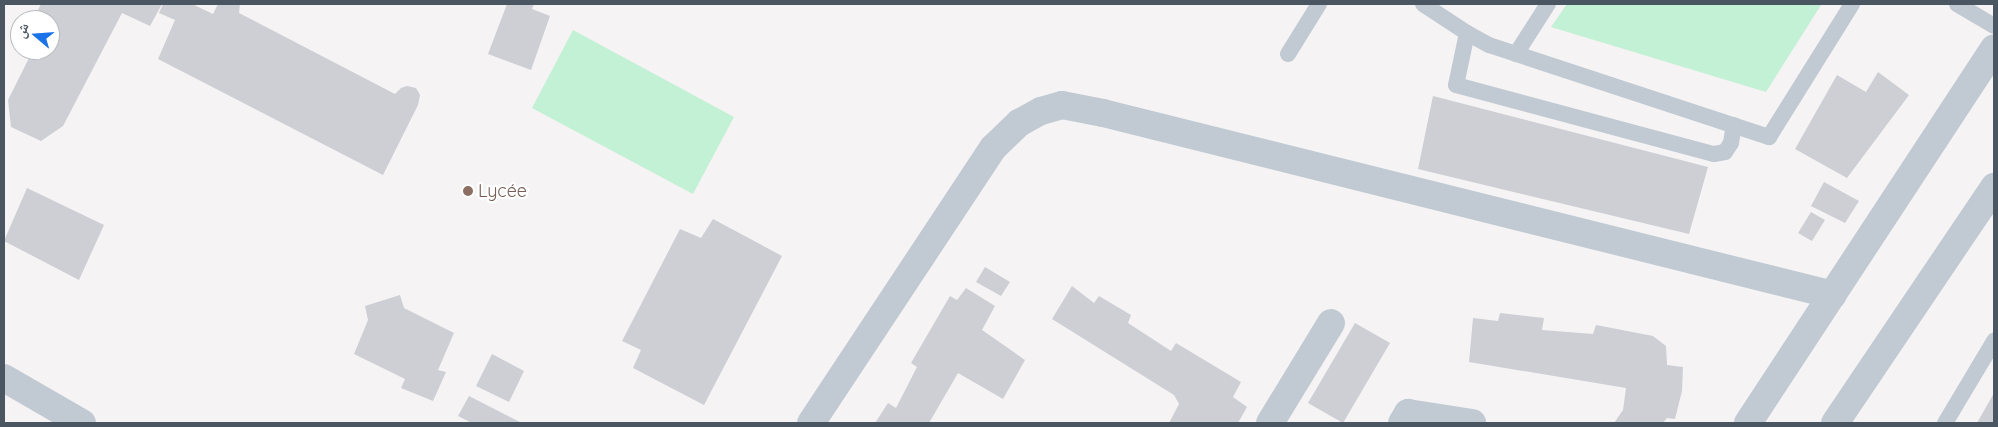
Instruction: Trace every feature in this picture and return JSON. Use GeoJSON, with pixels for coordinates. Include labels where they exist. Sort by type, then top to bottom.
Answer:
{"type":"FeatureCollection","features":[{"type":"Feature","properties":{"kind":"street"},"geometry":{"type":"LineString","coordinates":[[1748,423],[1994,49]]}},
{"type":"Feature","properties":{"kind":"street"},"geometry":{"type":"LineString","coordinates":[[811,423],[992,148],[1019,123],[1042,111],[1062,105],[1103,113],[1832,295]]}},
{"type":"Feature","properties":{"kind":"street"},"geometry":{"type":"LineString","coordinates":[[1836,423],[1994,188]]}},
{"type":"Feature","properties":{"kind":"street"},"geometry":{"type":"LineString","coordinates":[[1279,420],[1331,324]]}},
{"type":"Feature","properties":{"kind":"street"},"geometry":{"type":"LineString","coordinates":[[4,378],[82,423]]}},
{"type":"Feature","properties":{"kind":"street"},"geometry":{"type":"LineString","coordinates":[[1402,423],[1408,413],[1472,423]]}},
{"type":"Feature","properties":{"kind":"lane"},"geometry":{"type":"LineString","coordinates":[[1288,54],[1319,4]]}},
{"type":"Feature","properties":{"kind":"lane"},"geometry":{"type":"LineString","coordinates":[[1423,4],[1489,45],[1769,137],[1852,4]]}},
{"type":"Feature","properties":{"kind":"lane"},"geometry":{"type":"LineString","coordinates":[[1516,54],[1548,4]]}},
{"type":"Feature","properties":{"kind":"lane"},"geometry":{"type":"LineString","coordinates":[[1957,4],[1994,26]]}},
{"type":"Feature","properties":{"kind":"lane"},"geometry":{"type":"LineString","coordinates":[[1467,33],[1456,85],[1714,154],[1725,152],[1731,143],[1734,126]]}},
{"type":"Feature","properties":{"kind":"lane"},"geometry":{"type":"LineString","coordinates":[[1945,423],[1994,341]]}},
{"type":"Feature","properties":{"kind":"green space"},"geometry":{"type":"Polygon","coordinates":[[[1567,4],[1821,5],[1766,92],[1551,27],[1567,4]]]}},
{"type":"Feature","properties":{"kind":"green space"},"geometry":{"type":"Polygon","coordinates":[[[573,30],[734,117],[693,194],[532,108],[573,30]]]}},
{"type":"Feature","properties":{"kind":"building"},"geometry":{"type":"Polygon","coordinates":[[[41,4],[162,4],[150,26],[122,13],[63,126],[41,141],[11,127],[8,100],[28,60],[60,60],[60,10],[38,10],[41,4]]]}},
{"type":"Feature","properties":{"kind":"building"},"geometry":{"type":"Polygon","coordinates":[[[163,4],[192,4],[213,14],[218,4],[240,4],[239,13],[395,94],[401,88],[407,86],[416,88],[420,95],[418,105],[383,175],[158,59],[175,20],[159,13],[163,4]]]}},
{"type":"Feature","properties":{"kind":"building"},"geometry":{"type":"Polygon","coordinates":[[[507,4],[534,4],[532,9],[550,16],[531,70],[488,54],[507,4]]]}},
{"type":"Feature","properties":{"kind":"building"},"geometry":{"type":"Polygon","coordinates":[[[1878,72],[1909,95],[1847,178],[1795,149],[1837,75],[1866,92],[1878,72]]]}},
{"type":"Feature","properties":{"kind":"building"},"geometry":{"type":"Polygon","coordinates":[[[1433,96],[1708,167],[1689,234],[1418,169],[1433,96]]]}},
{"type":"Feature","properties":{"kind":"building"},"geometry":{"type":"Polygon","coordinates":[[[1824,182],[1859,201],[1845,223],[1811,206],[1824,182]]]}},
{"type":"Feature","properties":{"kind":"building"},"geometry":{"type":"Polygon","coordinates":[[[27,188],[104,225],[79,280],[4,241],[27,188]]]}},
{"type":"Feature","properties":{"kind":"building"},"geometry":{"type":"Polygon","coordinates":[[[1811,212],[1825,220],[1812,241],[1798,233],[1811,212]]]}},
{"type":"Feature","properties":{"kind":"building"},"geometry":{"type":"Polygon","coordinates":[[[713,219],[782,256],[704,405],[633,368],[641,350],[622,341],[680,229],[701,238],[713,219]]]}},
{"type":"Feature","properties":{"kind":"building"},"geometry":{"type":"Polygon","coordinates":[[[985,267],[1010,282],[1001,296],[976,282],[985,267]]]}},
{"type":"Feature","properties":{"kind":"building"},"geometry":{"type":"Polygon","coordinates":[[[1072,286],[1094,303],[1099,296],[1131,315],[1128,323],[1171,351],[1176,343],[1241,382],[1233,397],[1247,407],[1238,423],[1169,423],[1179,404],[1174,395],[1052,319],[1072,286]]]}},
{"type":"Feature","properties":{"kind":"building"},"geometry":{"type":"Polygon","coordinates":[[[966,288],[995,306],[982,330],[1025,360],[1003,399],[958,373],[929,423],[875,423],[888,403],[896,408],[917,367],[911,363],[950,296],[957,300],[966,288]]]}},
{"type":"Feature","properties":{"kind":"building"},"geometry":{"type":"Polygon","coordinates":[[[400,295],[404,308],[454,333],[438,370],[446,372],[433,401],[401,388],[405,379],[354,354],[368,320],[365,306],[400,295]]]}},
{"type":"Feature","properties":{"kind":"building"},"geometry":{"type":"Polygon","coordinates":[[[1500,313],[1544,318],[1542,330],[1593,334],[1596,325],[1653,336],[1666,346],[1667,365],[1683,367],[1682,391],[1675,419],[1667,418],[1663,423],[1614,423],[1623,410],[1626,388],[1469,362],[1473,318],[1498,321],[1500,313]]]}},
{"type":"Feature","properties":{"kind":"building"},"geometry":{"type":"Polygon","coordinates":[[[1355,323],[1390,343],[1343,423],[1308,403],[1355,323]]]}},
{"type":"Feature","properties":{"kind":"building"},"geometry":{"type":"Polygon","coordinates":[[[492,354],[524,371],[509,402],[476,386],[492,354]]]}},
{"type":"Feature","properties":{"kind":"building"},"geometry":{"type":"Polygon","coordinates":[[[1994,393],[1994,423],[1977,423],[1994,393]]]}},
{"type":"Feature","properties":{"kind":"building"},"geometry":{"type":"Polygon","coordinates":[[[469,396],[520,422],[472,423],[458,416],[469,396]]]}},
{"type":"Feature","properties":{"kind":"place","name":"Lycée"},"geometry":{"type":"Point","coordinates":[468,191]}}]}
